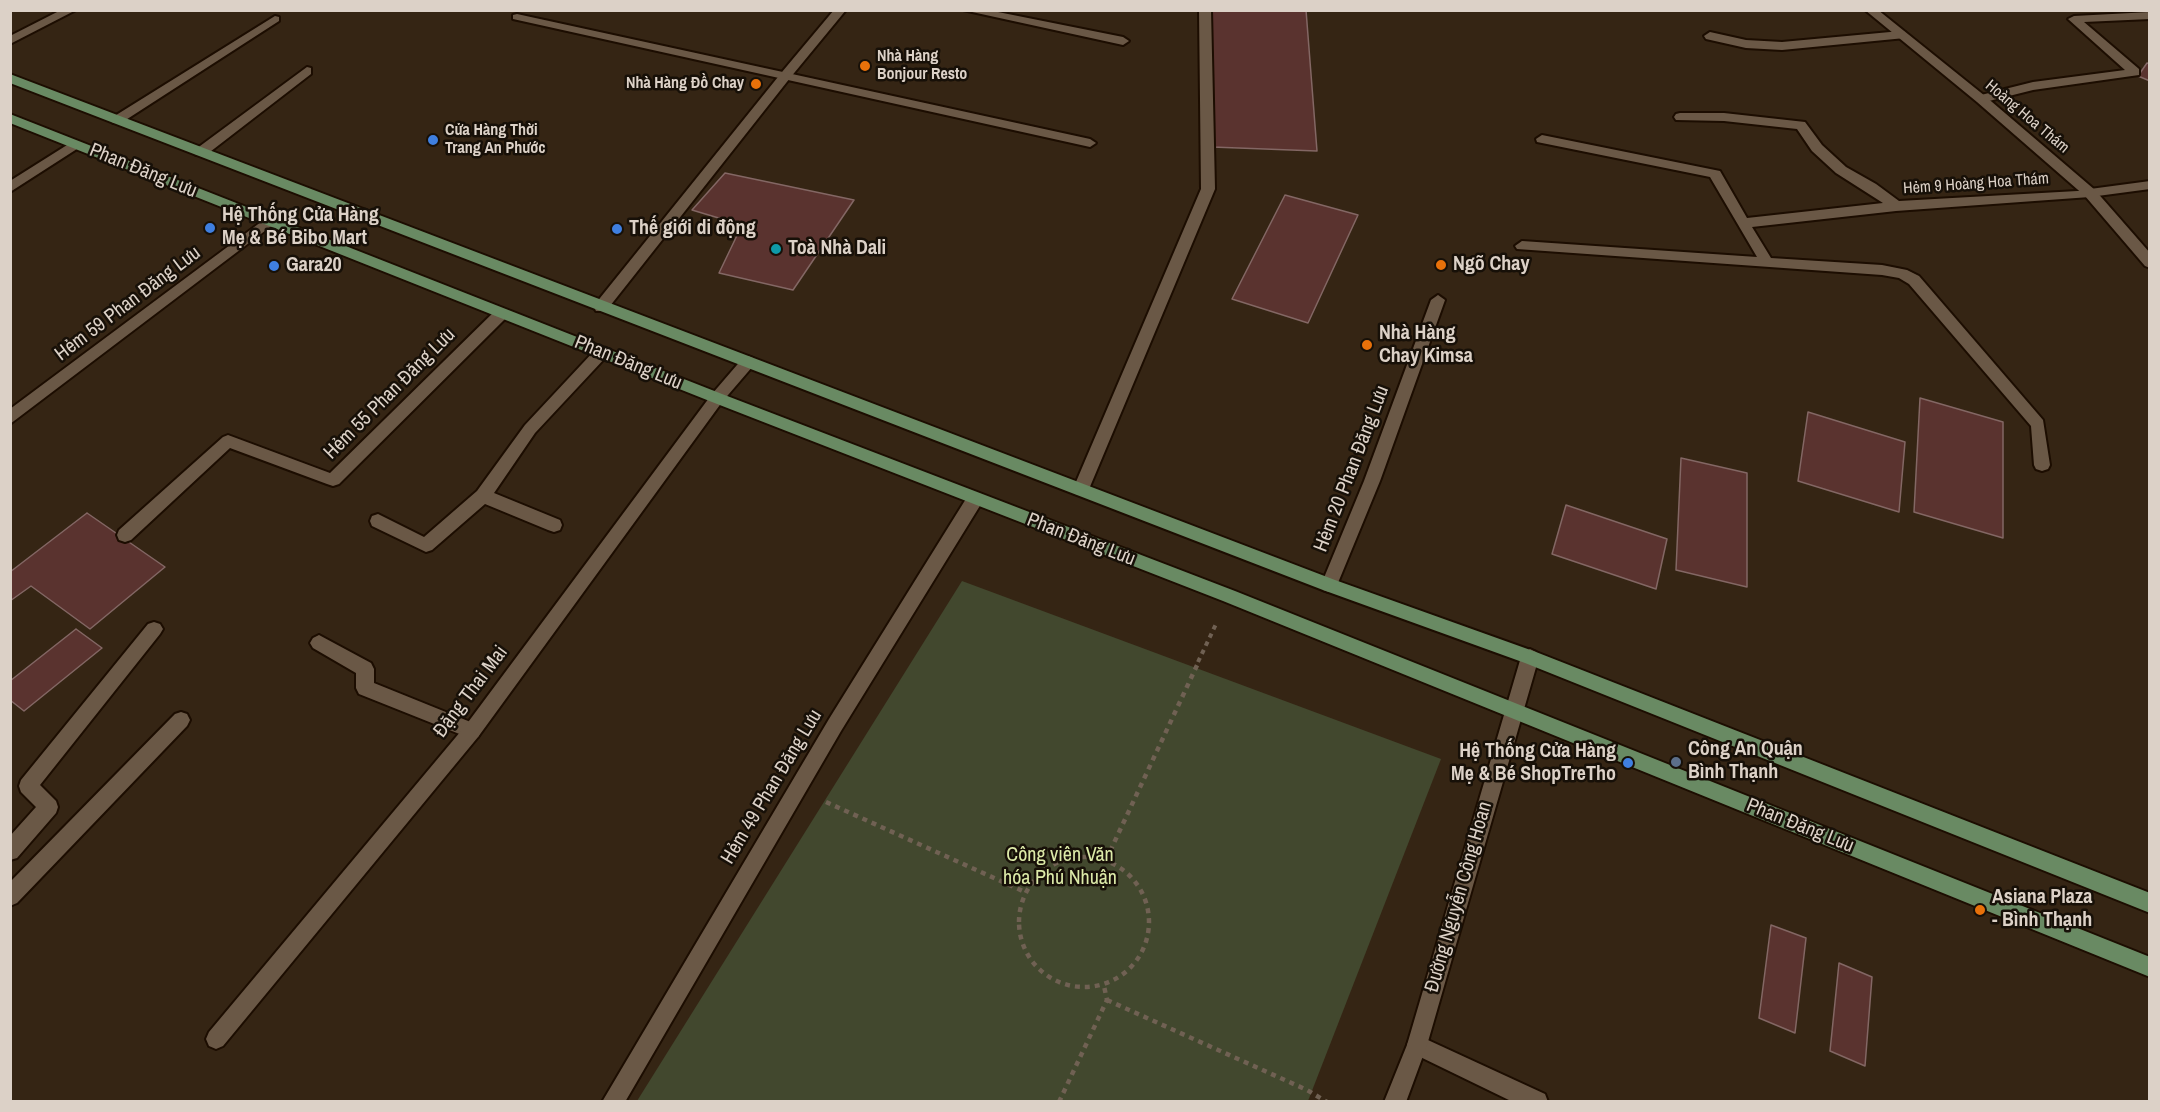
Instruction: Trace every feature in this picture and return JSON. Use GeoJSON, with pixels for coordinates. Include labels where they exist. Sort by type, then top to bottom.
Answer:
{"type":"FeatureCollection","features":[{"type":"Feature","properties":{"kind":"main road","name":"Phan Đăng Lưu"},"geometry":{"type":"LineString","coordinates":[[10,78],[1329,585],[1530,657],[2150,903]]}},
{"type":"Feature","properties":{"kind":"main road","name":"Phan Đăng Lưu"},"geometry":{"type":"LineString","coordinates":[[10,118],[717,398],[1229,596],[2150,967]]}},
{"type":"Feature","properties":{"kind":"street"},"geometry":{"type":"LineString","coordinates":[[10,40],[71,10]]}},
{"type":"Feature","properties":{"kind":"street"},"geometry":{"type":"LineString","coordinates":[[601,307],[786,75],[841,10]]}},
{"type":"Feature","properties":{"kind":"street"},"geometry":{"type":"LineString","coordinates":[[969,10],[1124,41]]}},
{"type":"Feature","properties":{"kind":"street"},"geometry":{"type":"LineString","coordinates":[[1081,489],[1208,189],[1205,10]]}},
{"type":"Feature","properties":{"kind":"street","name":"Hoàng Hoa Thám"},"geometry":{"type":"LineString","coordinates":[[1870,10],[1981,99],[2090,193],[2150,262]]}},
{"type":"Feature","properties":{"kind":"street"},"geometry":{"type":"LineString","coordinates":[[1981,99],[2033,86],[2135,72],[2074,19],[2150,15]]}},
{"type":"Feature","properties":{"kind":"street"},"geometry":{"type":"LineString","coordinates":[[517,17],[1090,143]]}},
{"type":"Feature","properties":{"kind":"street"},"geometry":{"type":"LineString","coordinates":[[117,120],[275,19]]}},
{"type":"Feature","properties":{"kind":"street"},"geometry":{"type":"LineString","coordinates":[[1710,36],[1746,44],[1782,46],[1901,35]]}},
{"type":"Feature","properties":{"kind":"street"},"geometry":{"type":"LineString","coordinates":[[201,152],[307,71]]}},
{"type":"Feature","properties":{"kind":"street","name":"Hẻm 9 Hoàng Hoa Thám"},"geometry":{"type":"LineString","coordinates":[[1680,117],[1724,117],[1801,125],[1817,148],[1841,170],[1871,187],[1896,206],[2090,193],[2150,185]]}},
{"type":"Feature","properties":{"kind":"street"},"geometry":{"type":"LineString","coordinates":[[1542,139],[1715,174],[1767,263]]}},
{"type":"Feature","properties":{"kind":"street"},"geometry":{"type":"LineString","coordinates":[[10,188],[75,144]]}},
{"type":"Feature","properties":{"kind":"street"},"geometry":{"type":"LineString","coordinates":[[1743,223],[1896,206]]}},
{"type":"Feature","properties":{"kind":"street","name":"Hẻm 59 Phan Đăng Lưu"},"geometry":{"type":"LineString","coordinates":[[10,418],[269,221]]}},
{"type":"Feature","properties":{"kind":"street"},"geometry":{"type":"LineString","coordinates":[[1522,246],[1882,270],[1910,277],[2038,424],[2042,465]]}},
{"type":"Feature","properties":{"kind":"street","name":"Hẻm 20 Phan Đăng Lưu"},"geometry":{"type":"LineString","coordinates":[[1329,585],[1372,481],[1438,300]]}},
{"type":"Feature","properties":{"kind":"street","name":"Hẻm 55 Phan Đăng Lưu"},"geometry":{"type":"LineString","coordinates":[[125,535],[228,441],[333,480],[502,313]]}},
{"type":"Feature","properties":{"kind":"street"},"geometry":{"type":"LineString","coordinates":[[378,521],[426,545],[483,496],[530,429],[601,352]]}},
{"type":"Feature","properties":{"kind":"street","name":"Đặng Thai Mai"},"geometry":{"type":"LineString","coordinates":[[216,1039],[472,730],[717,398],[748,362]]}},
{"type":"Feature","properties":{"kind":"street"},"geometry":{"type":"LineString","coordinates":[[483,496],[554,525]]}},
{"type":"Feature","properties":{"kind":"street","name":"Hẻm 49 Phan Đăng Lưu"},"geometry":{"type":"LineString","coordinates":[[613,1101],[799,788],[975,499]]}},
{"type":"Feature","properties":{"kind":"street"},"geometry":{"type":"LineString","coordinates":[[10,851],[49,807],[28,786],[154,629]]}},
{"type":"Feature","properties":{"kind":"street"},"geometry":{"type":"LineString","coordinates":[[320,643],[365,669],[365,688],[472,730]]}},
{"type":"Feature","properties":{"kind":"street","name":"Đường Nguyễn Công Hoan"},"geometry":{"type":"LineString","coordinates":[[1395,1101],[1417,1045],[1530,657]]}},
{"type":"Feature","properties":{"kind":"street"},"geometry":{"type":"LineString","coordinates":[[10,896],[181,720]]}},
{"type":"Feature","properties":{"kind":"street"},"geometry":{"type":"LineString","coordinates":[[1417,1045],[1537,1101]]}},
{"type":"Feature","properties":{"kind":"path"},"geometry":{"type":"LineString","coordinates":[[1106,860],[1229,596]]}},
{"type":"Feature","properties":{"kind":"path"},"geometry":{"type":"LineString","coordinates":[[799,788],[1025,892]]}},
{"type":"Feature","properties":{"kind":"path"},"geometry":{"type":"LineString","coordinates":[[1073,857],[1094,857],[1106,860],[1131,876],[1144,895],[1149,915],[1148,938],[1140,958],[1124,975],[1104,986],[1081,987],[1058,983],[1040,971],[1026,954],[1019,933],[1019,913],[1025,892],[1037,875],[1054,863],[1073,857]]}},
{"type":"Feature","properties":{"kind":"path"},"geometry":{"type":"LineString","coordinates":[[1059,1101],[1107,1000],[1104,986]]}},
{"type":"Feature","properties":{"kind":"path"},"geometry":{"type":"LineString","coordinates":[[1107,1000],[1327,1101]]}},
{"type":"Feature","properties":{"kind":"green space","name":"Công viên Văn hóa Phú Nhuận"},"geometry":{"type":"Polygon","coordinates":[[[962,581],[1441,759],[1308,1101],[637,1101],[962,581]]]}},
{"type":"Feature","properties":{"kind":"building"},"geometry":{"type":"Polygon","coordinates":[[[1212,10],[1306,10],[1317,151],[1212,147],[1212,10]]]}},
{"type":"Feature","properties":{"kind":"building"},"geometry":{"type":"Polygon","coordinates":[[[2147,63],[2150,64],[2150,81],[2138,76],[2147,63]]]}},
{"type":"Feature","properties":{"kind":"building","name":"Toà Nhà Dali"},"geometry":{"type":"Polygon","coordinates":[[[725,173],[854,200],[793,290],[719,273],[742,225],[692,210],[725,173]]]}},
{"type":"Feature","properties":{"kind":"building"},"geometry":{"type":"Polygon","coordinates":[[[1285,195],[1358,215],[1308,323],[1232,299],[1285,195]]]}},
{"type":"Feature","properties":{"kind":"building"},"geometry":{"type":"Polygon","coordinates":[[[1920,398],[2003,422],[2003,538],[1914,512],[1920,398]]]}},
{"type":"Feature","properties":{"kind":"building"},"geometry":{"type":"Polygon","coordinates":[[[1808,412],[1905,442],[1899,512],[1798,481],[1808,412]]]}},
{"type":"Feature","properties":{"kind":"building"},"geometry":{"type":"Polygon","coordinates":[[[1681,458],[1747,473],[1747,587],[1676,570],[1681,458]]]}},
{"type":"Feature","properties":{"kind":"building"},"geometry":{"type":"Polygon","coordinates":[[[1566,505],[1667,539],[1656,589],[1552,554],[1566,505]]]}},
{"type":"Feature","properties":{"kind":"building"},"geometry":{"type":"Polygon","coordinates":[[[87,513],[165,567],[90,629],[31,586],[10,601],[10,572],[87,513]]]}},
{"type":"Feature","properties":{"kind":"building"},"geometry":{"type":"Polygon","coordinates":[[[76,629],[102,648],[24,711],[10,700],[10,681],[76,629]]]}},
{"type":"Feature","properties":{"kind":"building"},"geometry":{"type":"Polygon","coordinates":[[[1771,925],[1806,938],[1795,1033],[1759,1018],[1771,925]]]}},
{"type":"Feature","properties":{"kind":"building"},"geometry":{"type":"Polygon","coordinates":[[[1839,963],[1872,977],[1865,1066],[1830,1051],[1839,963]]]}},
{"type":"Feature","properties":{"kind":"place","name":"Nhà Hàng Bonjour Resto"},"geometry":{"type":"Point","coordinates":[865,66]}},
{"type":"Feature","properties":{"kind":"place","name":"Nhà Hàng Đồ Chay"},"geometry":{"type":"Point","coordinates":[756,84]}},
{"type":"Feature","properties":{"kind":"place","name":"Cửa Hàng Thời Trang An Phước"},"geometry":{"type":"Point","coordinates":[433,140]}},
{"type":"Feature","properties":{"kind":"place","name":"Hệ Thống Cửa Hàng Mẹ & Bé Bibo Mart"},"geometry":{"type":"Point","coordinates":[210,228]}},
{"type":"Feature","properties":{"kind":"place","name":"Thế giới di động"},"geometry":{"type":"Point","coordinates":[617,229]}},
{"type":"Feature","properties":{"kind":"place","name":"Toà Nhà Dali"},"geometry":{"type":"Point","coordinates":[776,249]}},
{"type":"Feature","properties":{"kind":"place","name":"Ngõ Chay"},"geometry":{"type":"Point","coordinates":[1441,265]}},
{"type":"Feature","properties":{"kind":"place","name":"Gara20"},"geometry":{"type":"Point","coordinates":[274,266]}},
{"type":"Feature","properties":{"kind":"place","name":"Nhà Hàng Chay Kimsa"},"geometry":{"type":"Point","coordinates":[1367,345]}},
{"type":"Feature","properties":{"kind":"place","name":"Công An Quận Bình Thạnh"},"geometry":{"type":"Point","coordinates":[1676,762]}},
{"type":"Feature","properties":{"kind":"place","name":"Hệ Thống Cửa Hàng Mẹ & Bé ShopTreTho"},"geometry":{"type":"Point","coordinates":[1628,763]}},
{"type":"Feature","properties":{"kind":"place","name":"Asiana Plaza - Bình Thạnh"},"geometry":{"type":"Point","coordinates":[1980,910]}}]}
